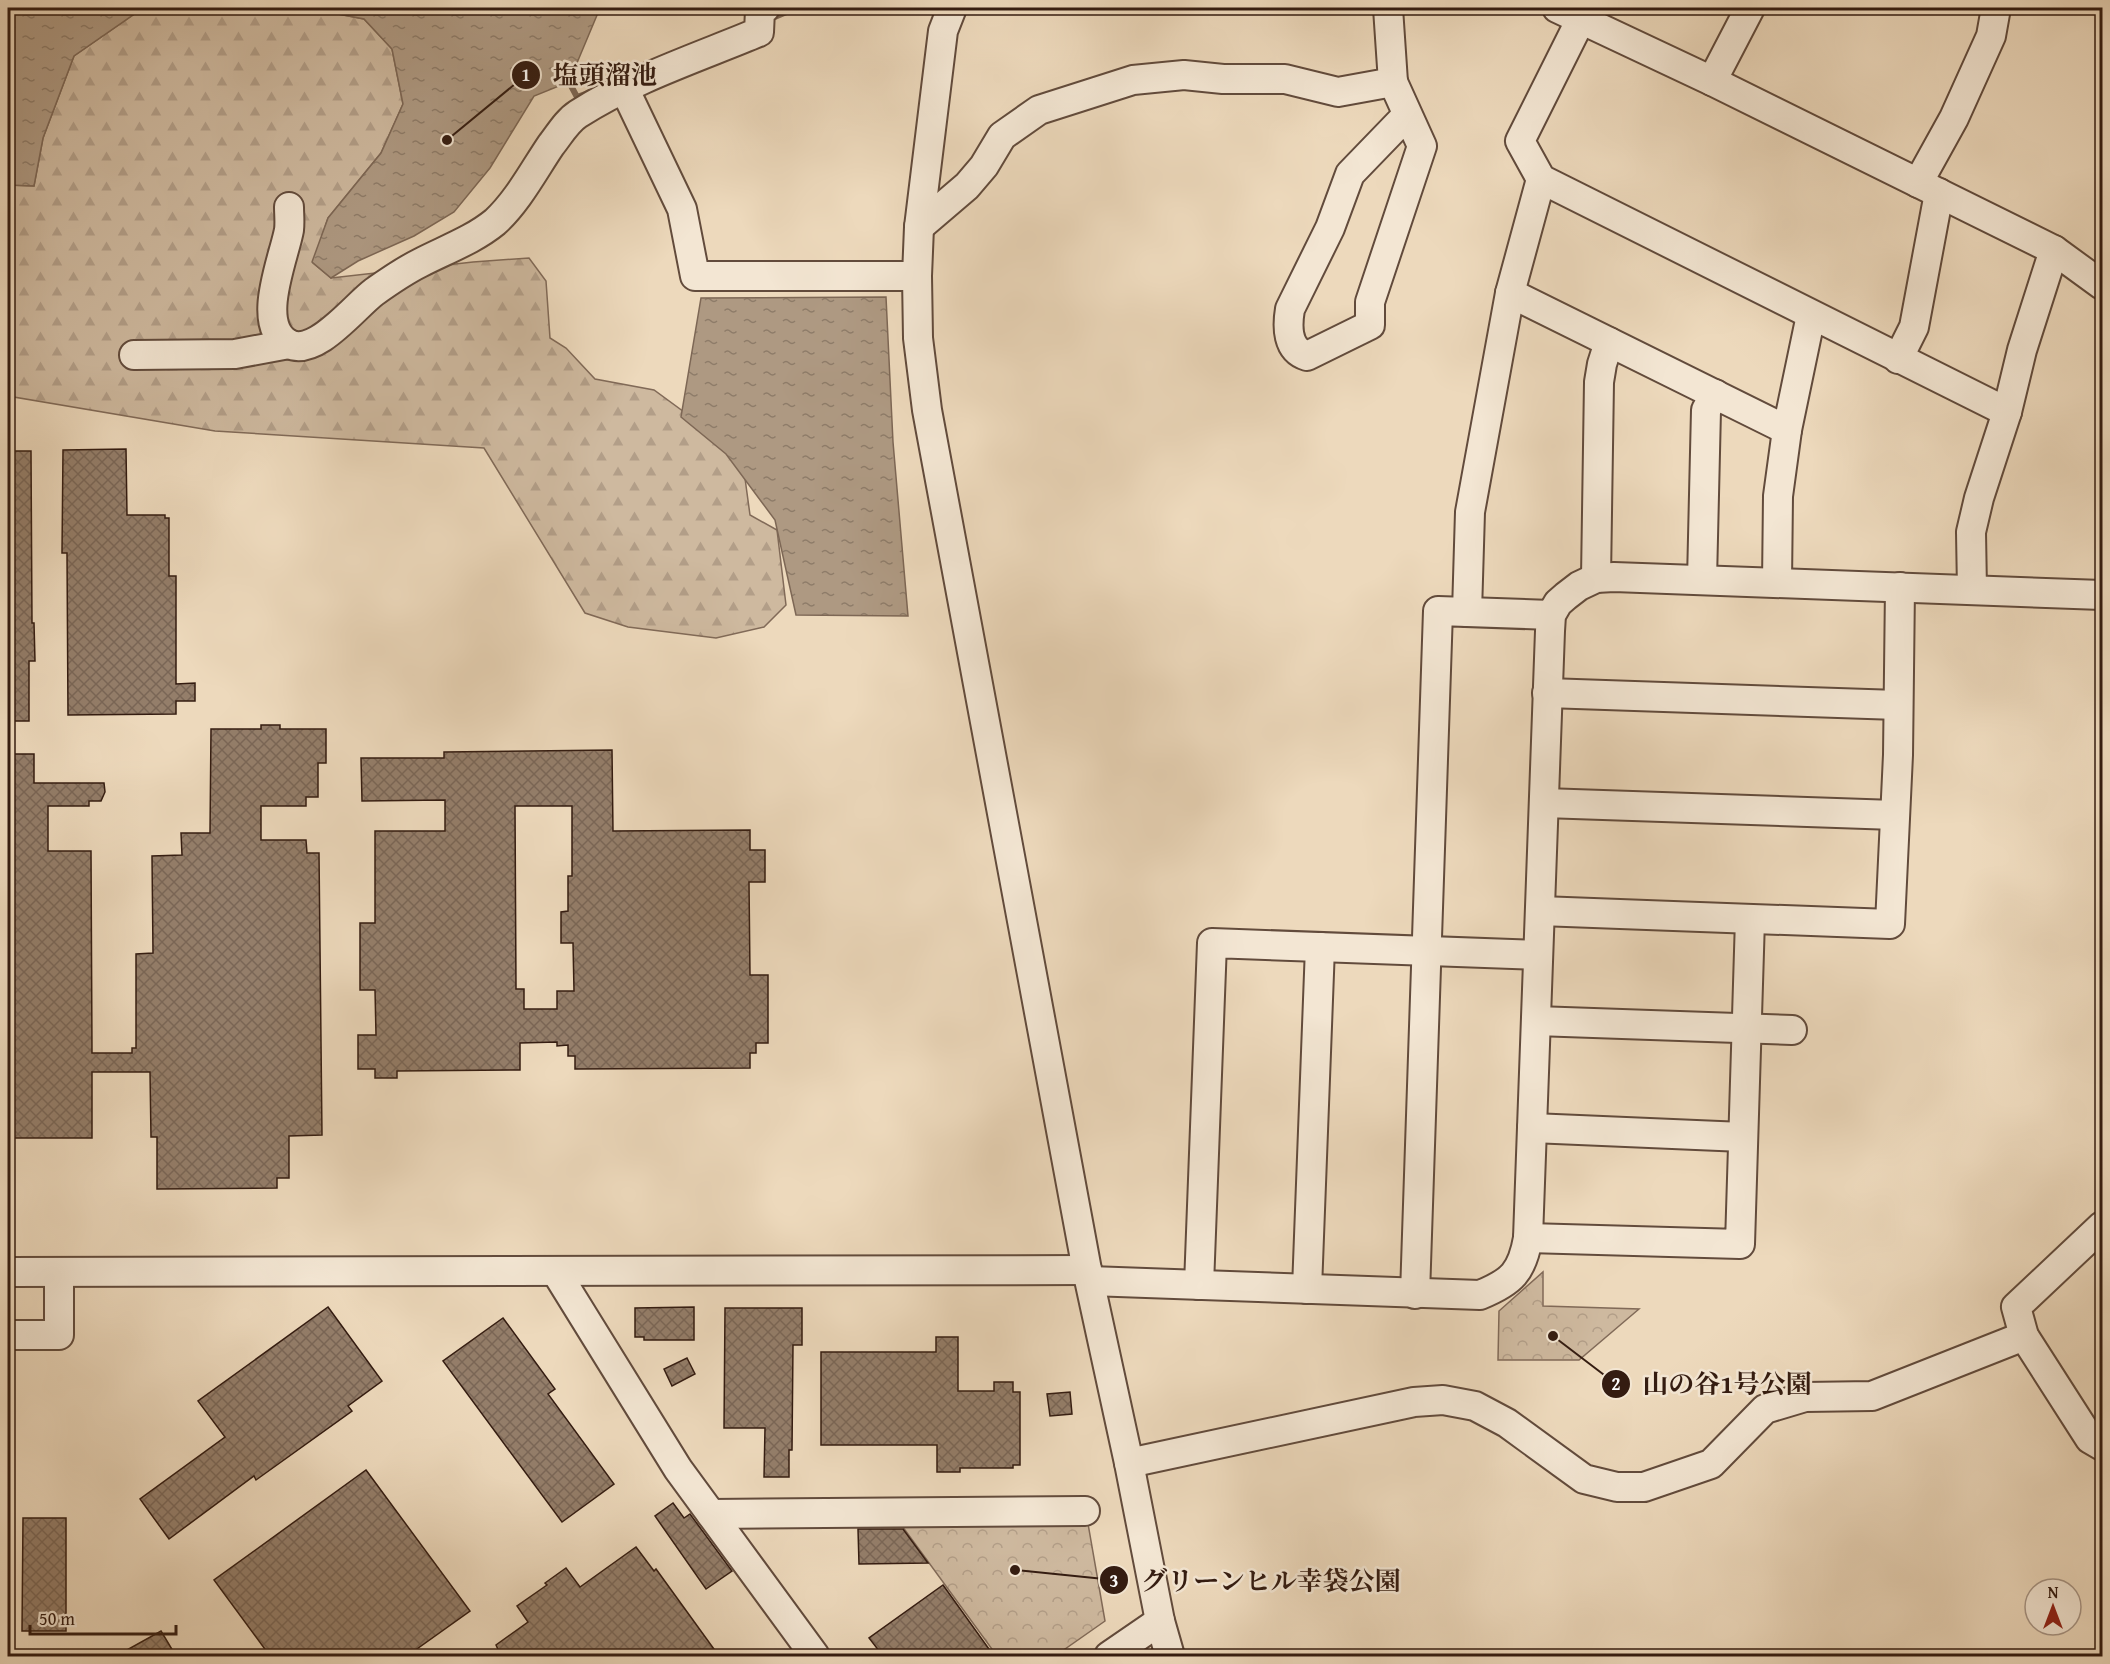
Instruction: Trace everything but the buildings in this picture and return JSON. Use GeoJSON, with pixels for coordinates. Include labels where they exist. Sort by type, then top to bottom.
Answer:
{"type":"FeatureCollection","features":[{"type":"Feature","properties":{"kind":"street"},"geometry":{"type":"LineString","coordinates":[[134,355],[236,354],[289,344],[305,345],[318,342],[373,293],[417,264],[471,238],[495,221],[515,198],[561,132],[575,116],[624,88],[759,32],[760,10],[765,8]]}},
{"type":"Feature","properties":{"kind":"street"},"geometry":{"type":"LineString","coordinates":[[951,8],[943,31],[920,227],[917,276],[918,338],[927,410],[1089,1275],[1160,1621],[1170,1656]]}},
{"type":"Feature","properties":{"kind":"street"},"geometry":{"type":"LineString","coordinates":[[1388,8],[1393,82],[1422,146],[1370,302],[1370,325],[1307,356],[1298,354],[1292,345],[1288,323],[1290,309],[1330,228],[1350,174],[1407,115]]}},
{"type":"Feature","properties":{"kind":"street"},"geometry":{"type":"LineString","coordinates":[[1712,81],[1750,8]]}},
{"type":"Feature","properties":{"kind":"street"},"geometry":{"type":"LineString","coordinates":[[1898,359],[1914,327],[1929,188],[1954,118],[1991,36],[1996,8]]}},
{"type":"Feature","properties":{"kind":"street"},"geometry":{"type":"LineString","coordinates":[[2007,412],[1541,179],[1520,141],[1581,14],[2054,250],[2103,285]]}},
{"type":"Feature","properties":{"kind":"street"},"geometry":{"type":"LineString","coordinates":[[920,227],[967,186],[984,166],[1002,136],[1039,110],[1133,80],[1184,75],[1223,79],[1285,79],[1338,92],[1393,82]]}},
{"type":"Feature","properties":{"kind":"street"},"geometry":{"type":"LineString","coordinates":[[624,88],[682,209],[695,276],[917,276]]}},
{"type":"Feature","properties":{"kind":"street"},"geometry":{"type":"LineString","coordinates":[[1467,612],[1470,512],[1510,293],[1541,179]]}},
{"type":"Feature","properties":{"kind":"street"},"geometry":{"type":"LineString","coordinates":[[289,207],[289,228],[272,307],[274,326],[279,337],[289,344]]}},
{"type":"Feature","properties":{"kind":"street"},"geometry":{"type":"LineString","coordinates":[[1972,590],[1971,532],[1979,498],[2007,412],[2022,350],[2054,250]]}},
{"type":"Feature","properties":{"kind":"street"},"geometry":{"type":"LineString","coordinates":[[1510,293],[1787,430]]}},
{"type":"Feature","properties":{"kind":"street"},"geometry":{"type":"LineString","coordinates":[[1777,583],[1778,496],[1787,430],[1811,315]]}},
{"type":"Feature","properties":{"kind":"street"},"geometry":{"type":"LineString","coordinates":[[1596,578],[1599,382],[1609,342]]}},
{"type":"Feature","properties":{"kind":"street"},"geometry":{"type":"LineString","coordinates":[[1702,580],[1706,410],[1715,394]]}},
{"type":"Feature","properties":{"kind":"street"},"geometry":{"type":"LineString","coordinates":[[8,1272],[1089,1275],[1199,1285],[1480,1295],[1496,1289],[1519,1269],[1524,1259],[1528,1238],[1547,693],[1551,615],[1558,603],[1579,586],[1596,578],[1614,577],[2103,595]]}},
{"type":"Feature","properties":{"kind":"street"},"geometry":{"type":"LineString","coordinates":[[1540,911],[1890,924],[1900,587]]}},
{"type":"Feature","properties":{"kind":"street"},"geometry":{"type":"LineString","coordinates":[[1415,1294],[1438,611],[1551,615]]}},
{"type":"Feature","properties":{"kind":"street"},"geometry":{"type":"LineString","coordinates":[[1547,693],[1898,705]]}},
{"type":"Feature","properties":{"kind":"street"},"geometry":{"type":"LineString","coordinates":[[1544,803],[1895,815]]}},
{"type":"Feature","properties":{"kind":"street"},"geometry":{"type":"LineString","coordinates":[[1528,1238],[1740,1244],[1750,919]]}},
{"type":"Feature","properties":{"kind":"street"},"geometry":{"type":"LineString","coordinates":[[1199,1285],[1212,943],[1538,955]]}},
{"type":"Feature","properties":{"kind":"street"},"geometry":{"type":"LineString","coordinates":[[1307,1289],[1320,947]]}},
{"type":"Feature","properties":{"kind":"street"},"geometry":{"type":"LineString","coordinates":[[1536,1021],[1792,1030]]}},
{"type":"Feature","properties":{"kind":"street"},"geometry":{"type":"LineString","coordinates":[[1532,1128],[1743,1137]]}},
{"type":"Feature","properties":{"kind":"street"},"geometry":{"type":"LineString","coordinates":[[2103,1226],[2016,1307],[2024,1336],[2090,1439],[2103,1446]]}},
{"type":"Feature","properties":{"kind":"street"},"geometry":{"type":"LineString","coordinates":[[8,1335],[59,1335],[60,1272]]}},
{"type":"Feature","properties":{"kind":"street"},"geometry":{"type":"LineString","coordinates":[[556,1272],[678,1469],[815,1656]]}},
{"type":"Feature","properties":{"kind":"street"},"geometry":{"type":"LineString","coordinates":[[1129,1463],[1414,1402],[1443,1400],[1475,1406],[1507,1423],[1584,1479],[1617,1487],[1644,1487],[1711,1464],[1765,1409],[1805,1397],[1872,1396],[2024,1336]]}},
{"type":"Feature","properties":{"kind":"street"},"geometry":{"type":"LineString","coordinates":[[711,1514],[1085,1512]]}},
{"type":"Feature","properties":{"kind":"street"},"geometry":{"type":"LineString","coordinates":[[1109,1656],[1160,1621]]}},
{"type":"Feature","properties":{"kind":"green space"},"geometry":{"type":"Polygon","coordinates":[[[156,8],[307,8],[364,19],[392,49],[403,104],[381,153],[328,218],[313,263],[331,278],[529,258],[546,281],[550,338],[566,348],[595,379],[654,390],[710,431],[744,471],[750,515],[777,530],[786,605],[764,627],[716,638],[628,627],[585,613],[484,448],[215,431],[8,396],[8,185],[34,186],[43,138],[74,56],[136,13],[156,8]]]}},
{"type":"Feature","properties":{"kind":"green space"},"geometry":{"type":"Polygon","coordinates":[[[1543,1272],[1543,1306],[1639,1309],[1579,1360],[1498,1360],[1499,1311],[1543,1272]]]}},
{"type":"Feature","properties":{"kind":"green space"},"geometry":{"type":"Polygon","coordinates":[[[1087,1518],[1105,1621],[1055,1656],[997,1656],[897,1519],[1087,1518]]]}},
{"type":"Feature","properties":{"kind":"water"},"geometry":{"type":"Polygon","coordinates":[[[8,8],[156,8],[136,13],[74,56],[43,138],[34,186],[8,185],[8,83],[12,73],[8,68],[8,8]]]}},
{"type":"Feature","properties":{"kind":"water"},"geometry":{"type":"Polygon","coordinates":[[[307,8],[600,8],[569,82],[534,96],[490,168],[454,212],[414,236],[358,261],[331,278],[312,262],[328,218],[381,153],[403,104],[392,49],[364,19],[307,8]]]}},
{"type":"Feature","properties":{"kind":"water"},"geometry":{"type":"Polygon","coordinates":[[[886,297],[893,442],[908,616],[796,615],[775,520],[726,454],[681,417],[701,298],[886,297]]]}},
{"type":"Feature","properties":{"kind":"waterway"},"geometry":{"type":"LineString","coordinates":[[770,19],[796,8]]}},
{"type":"Feature","properties":{"kind":"waterway"},"geometry":{"type":"LineString","coordinates":[[569,82],[577,97],[588,93]]}},
{"type":"Feature","properties":{"kind":"place","name":"塩頭溜池"},"geometry":{"type":"Point","coordinates":[447,140]}},
{"type":"Feature","properties":{"kind":"place","name":"山の谷1号公園"},"geometry":{"type":"Point","coordinates":[1553,1336]}},
{"type":"Feature","properties":{"kind":"place","name":"グリーンヒル幸袋公園"},"geometry":{"type":"Point","coordinates":[1015,1570]}}]}
